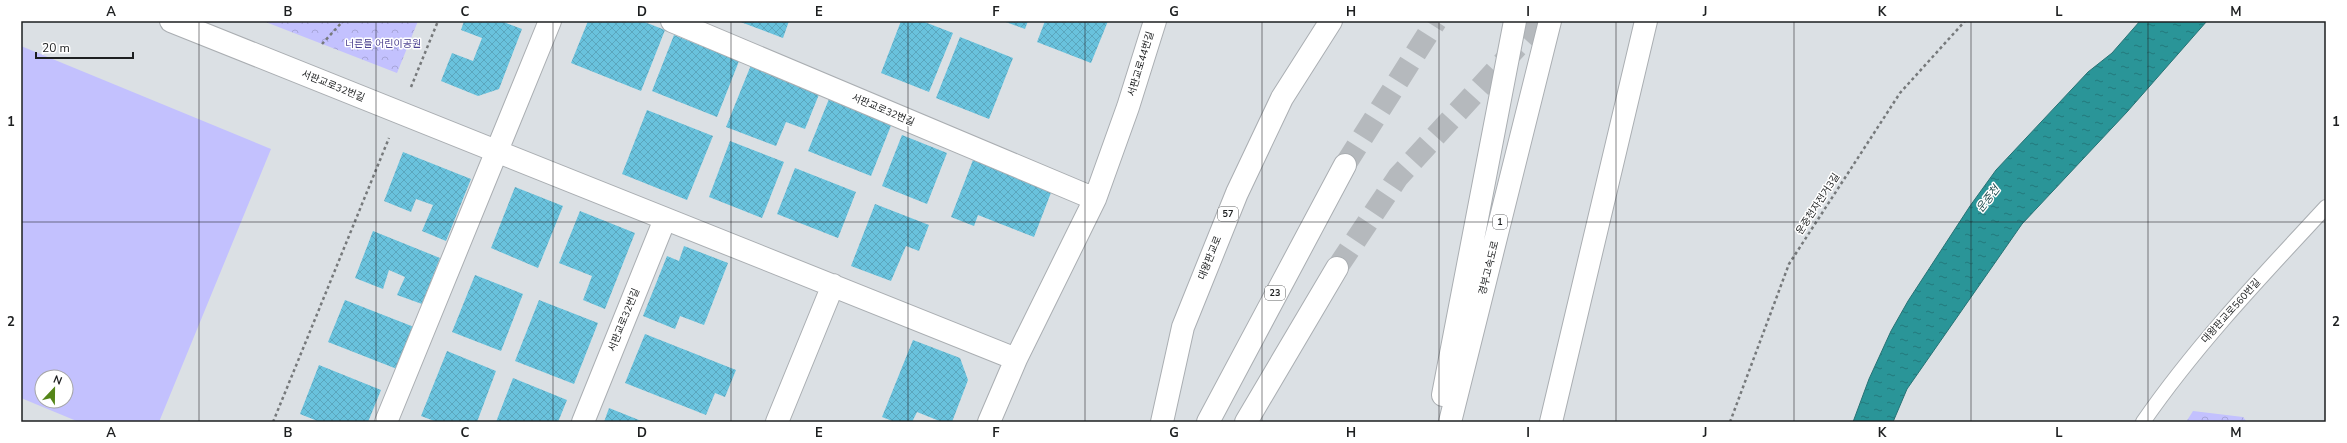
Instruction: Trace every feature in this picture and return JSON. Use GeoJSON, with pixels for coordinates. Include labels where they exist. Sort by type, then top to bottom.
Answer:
{"type":"FeatureCollection","features":[{"type":"Feature","properties":{"kind":"main road","name":"서판교로32번길"},"geometry":{"type":"LineString","coordinates":[[171,21],[1016,359]]}},
{"type":"Feature","properties":{"kind":"main road"},"geometry":{"type":"LineString","coordinates":[[386,422],[550,21]]}},
{"type":"Feature","properties":{"kind":"main road","name":"서판교로32번길"},"geometry":{"type":"LineString","coordinates":[[672,21],[1095,199]]}},
{"type":"Feature","properties":{"kind":"main road","name":"서판교로44번길"},"geometry":{"type":"LineString","coordinates":[[1095,199],[1128,107],[1155,21]]}},
{"type":"Feature","properties":{"kind":"main road","name":"대왕판교로"},"geometry":{"type":"LineString","coordinates":[[1162,422],[1183,327],[1237,193],[1282,98],[1331,21]]}},
{"type":"Feature","properties":{"kind":"main road"},"geometry":{"type":"LineString","coordinates":[[1437,422],[1515,21]]}},
{"type":"Feature","properties":{"kind":"main road","name":"경부고속도로"},"geometry":{"type":"LineString","coordinates":[[1450,422],[1550,21]]}},
{"type":"Feature","properties":{"kind":"main road"},"geometry":{"type":"LineString","coordinates":[[1551,422],[1646,21]]}},
{"type":"Feature","properties":{"kind":"main road","name":"23"},"geometry":{"type":"LineString","coordinates":[[1208,422],[1345,165]]}},
{"type":"Feature","properties":{"kind":"main road"},"geometry":{"type":"LineString","coordinates":[[989,422],[1016,359],[1095,199]]}},
{"type":"Feature","properties":{"kind":"main road","name":"서판교로32번길"},"geometry":{"type":"LineString","coordinates":[[583,422],[666,219]]}},
{"type":"Feature","properties":{"kind":"main road"},"geometry":{"type":"LineString","coordinates":[[1246,422],[1337,268]]}},
{"type":"Feature","properties":{"kind":"main road"},"geometry":{"type":"LineString","coordinates":[[778,422],[833,285]]}},
{"type":"Feature","properties":{"kind":"lane","name":"대왕판교로560번길"},"geometry":{"type":"LineString","coordinates":[[2143,422],[2174,377],[2220,322],[2326,207]]}},
{"type":"Feature","properties":{"kind":"path"},"geometry":{"type":"LineString","coordinates":[[322,44],[343,21]]}},
{"type":"Feature","properties":{"kind":"path"},"geometry":{"type":"LineString","coordinates":[[273,422],[438,21]]}},
{"type":"Feature","properties":{"kind":"path","name":"운중천자전거3길"},"geometry":{"type":"LineString","coordinates":[[1730,422],[1789,264],[1900,93],[1965,21]]}},
{"type":"Feature","properties":{"kind":"green space","name":"너른들 어린이공원"},"geometry":{"type":"Polygon","coordinates":[[[263,21],[418,21],[397,73],[263,21]]]}},
{"type":"Feature","properties":{"kind":"green space"},"geometry":{"type":"Polygon","coordinates":[[[21,46],[271,149],[159,422],[79,422],[48,409],[74,409],[74,369],[34,369],[34,403],[21,398],[21,46]]]}},
{"type":"Feature","properties":{"kind":"green space"},"geometry":{"type":"Polygon","coordinates":[[[2193,411],[2243,417],[2247,422],[2186,422],[2193,411]]]}},
{"type":"Feature","properties":{"kind":"water","name":"운중천"},"geometry":{"type":"Polygon","coordinates":[[[2140,21],[2207,21],[2127,112],[2022,224],[1907,389],[1893,422],[1853,422],[1869,379],[1891,331],[1908,301],[1970,206],[1996,170],[2088,72],[2112,53],[2140,21]]]}},
{"type":"Feature","properties":{"kind":"building"},"geometry":{"type":"Polygon","coordinates":[[[464,21],[501,21],[522,29],[499,89],[478,96],[441,81],[452,53],[473,61],[482,38],[461,30],[464,21]]]}},
{"type":"Feature","properties":{"kind":"building"},"geometry":{"type":"Polygon","coordinates":[[[588,21],[642,21],[665,30],[641,91],[571,63],[588,21]]]}},
{"type":"Feature","properties":{"kind":"building"},"geometry":{"type":"Polygon","coordinates":[[[738,21],[789,21],[783,38],[738,21]]]}},
{"type":"Feature","properties":{"kind":"building"},"geometry":{"type":"Polygon","coordinates":[[[901,21],[922,21],[953,33],[929,92],[881,73],[901,21]]]}},
{"type":"Feature","properties":{"kind":"building"},"geometry":{"type":"Polygon","coordinates":[[[1003,21],[1028,21],[1025,29],[1003,21]]]}},
{"type":"Feature","properties":{"kind":"building"},"geometry":{"type":"Polygon","coordinates":[[[1045,21],[1108,21],[1091,63],[1037,42],[1045,21]]]}},
{"type":"Feature","properties":{"kind":"building"},"geometry":{"type":"Polygon","coordinates":[[[674,35],[739,61],[717,117],[652,91],[674,35]]]}},
{"type":"Feature","properties":{"kind":"building"},"geometry":{"type":"Polygon","coordinates":[[[960,37],[1013,58],[989,119],[936,98],[960,37]]]}},
{"type":"Feature","properties":{"kind":"building"},"geometry":{"type":"Polygon","coordinates":[[[751,65],[820,92],[805,129],[786,122],[776,146],[726,127],[751,65]]]}},
{"type":"Feature","properties":{"kind":"building"},"geometry":{"type":"Polygon","coordinates":[[[829,99],[892,123],[871,176],[808,151],[829,99]]]}},
{"type":"Feature","properties":{"kind":"building"},"geometry":{"type":"Polygon","coordinates":[[[647,110],[713,136],[687,200],[622,174],[647,110]]]}},
{"type":"Feature","properties":{"kind":"building"},"geometry":{"type":"Polygon","coordinates":[[[902,135],[947,153],[927,204],[882,186],[902,135]]]}},
{"type":"Feature","properties":{"kind":"building"},"geometry":{"type":"Polygon","coordinates":[[[730,141],[784,162],[762,218],[709,197],[730,141]]]}},
{"type":"Feature","properties":{"kind":"building"},"geometry":{"type":"Polygon","coordinates":[[[403,152],[471,179],[446,241],[422,231],[433,205],[416,199],[411,212],[384,201],[403,152]]]}},
{"type":"Feature","properties":{"kind":"building"},"geometry":{"type":"Polygon","coordinates":[[[973,160],[1052,190],[1034,237],[978,215],[974,226],[951,217],[973,160]]]}},
{"type":"Feature","properties":{"kind":"building"},"geometry":{"type":"Polygon","coordinates":[[[795,168],[856,192],[838,238],[777,214],[795,168]]]}},
{"type":"Feature","properties":{"kind":"building"},"geometry":{"type":"Polygon","coordinates":[[[515,187],[563,206],[538,268],[491,248],[515,187]]]}},
{"type":"Feature","properties":{"kind":"building"},"geometry":{"type":"Polygon","coordinates":[[[875,204],[929,225],[919,251],[906,246],[891,281],[851,266],[875,204]]]}},
{"type":"Feature","properties":{"kind":"building"},"geometry":{"type":"Polygon","coordinates":[[[580,211],[635,233],[605,309],[583,300],[592,276],[559,263],[580,211]]]}},
{"type":"Feature","properties":{"kind":"building"},"geometry":{"type":"Polygon","coordinates":[[[373,231],[440,258],[422,304],[397,295],[405,277],[389,270],[383,289],[355,278],[373,231]]]}},
{"type":"Feature","properties":{"kind":"building"},"geometry":{"type":"Polygon","coordinates":[[[684,246],[728,263],[704,325],[680,316],[675,329],[643,316],[667,256],[679,261],[684,246]]]}},
{"type":"Feature","properties":{"kind":"building"},"geometry":{"type":"Polygon","coordinates":[[[475,275],[523,294],[501,351],[452,332],[475,275]]]}},
{"type":"Feature","properties":{"kind":"building"},"geometry":{"type":"Polygon","coordinates":[[[345,300],[414,327],[397,369],[328,342],[345,300]]]}},
{"type":"Feature","properties":{"kind":"building"},"geometry":{"type":"Polygon","coordinates":[[[539,300],[598,323],[574,384],[515,361],[539,300]]]}},
{"type":"Feature","properties":{"kind":"building"},"geometry":{"type":"Polygon","coordinates":[[[645,334],[736,370],[725,397],[715,393],[706,415],[625,383],[645,334]]]}},
{"type":"Feature","properties":{"kind":"building"},"geometry":{"type":"Polygon","coordinates":[[[913,340],[960,358],[968,380],[952,422],[942,422],[917,412],[912,422],[895,422],[882,417],[913,340]]]}},
{"type":"Feature","properties":{"kind":"building"},"geometry":{"type":"Polygon","coordinates":[[[447,351],[496,371],[477,422],[437,422],[421,416],[447,351]]]}},
{"type":"Feature","properties":{"kind":"building"},"geometry":{"type":"Polygon","coordinates":[[[319,365],[381,390],[368,422],[320,422],[300,414],[319,365]]]}},
{"type":"Feature","properties":{"kind":"building"},"geometry":{"type":"Polygon","coordinates":[[[513,378],[567,400],[558,422],[496,422],[513,378]]]}},
{"type":"Feature","properties":{"kind":"building"},"geometry":{"type":"Polygon","coordinates":[[[609,408],[644,422],[604,422],[609,408]]]}},
{"type":"Feature","properties":{"kind":"tunnel"},"geometry":{"type":"LineString","coordinates":[[1345,165],[1436,21]]}},
{"type":"Feature","properties":{"kind":"tunnel"},"geometry":{"type":"LineString","coordinates":[[1337,268],[1398,177],[1541,21]]}}]}
